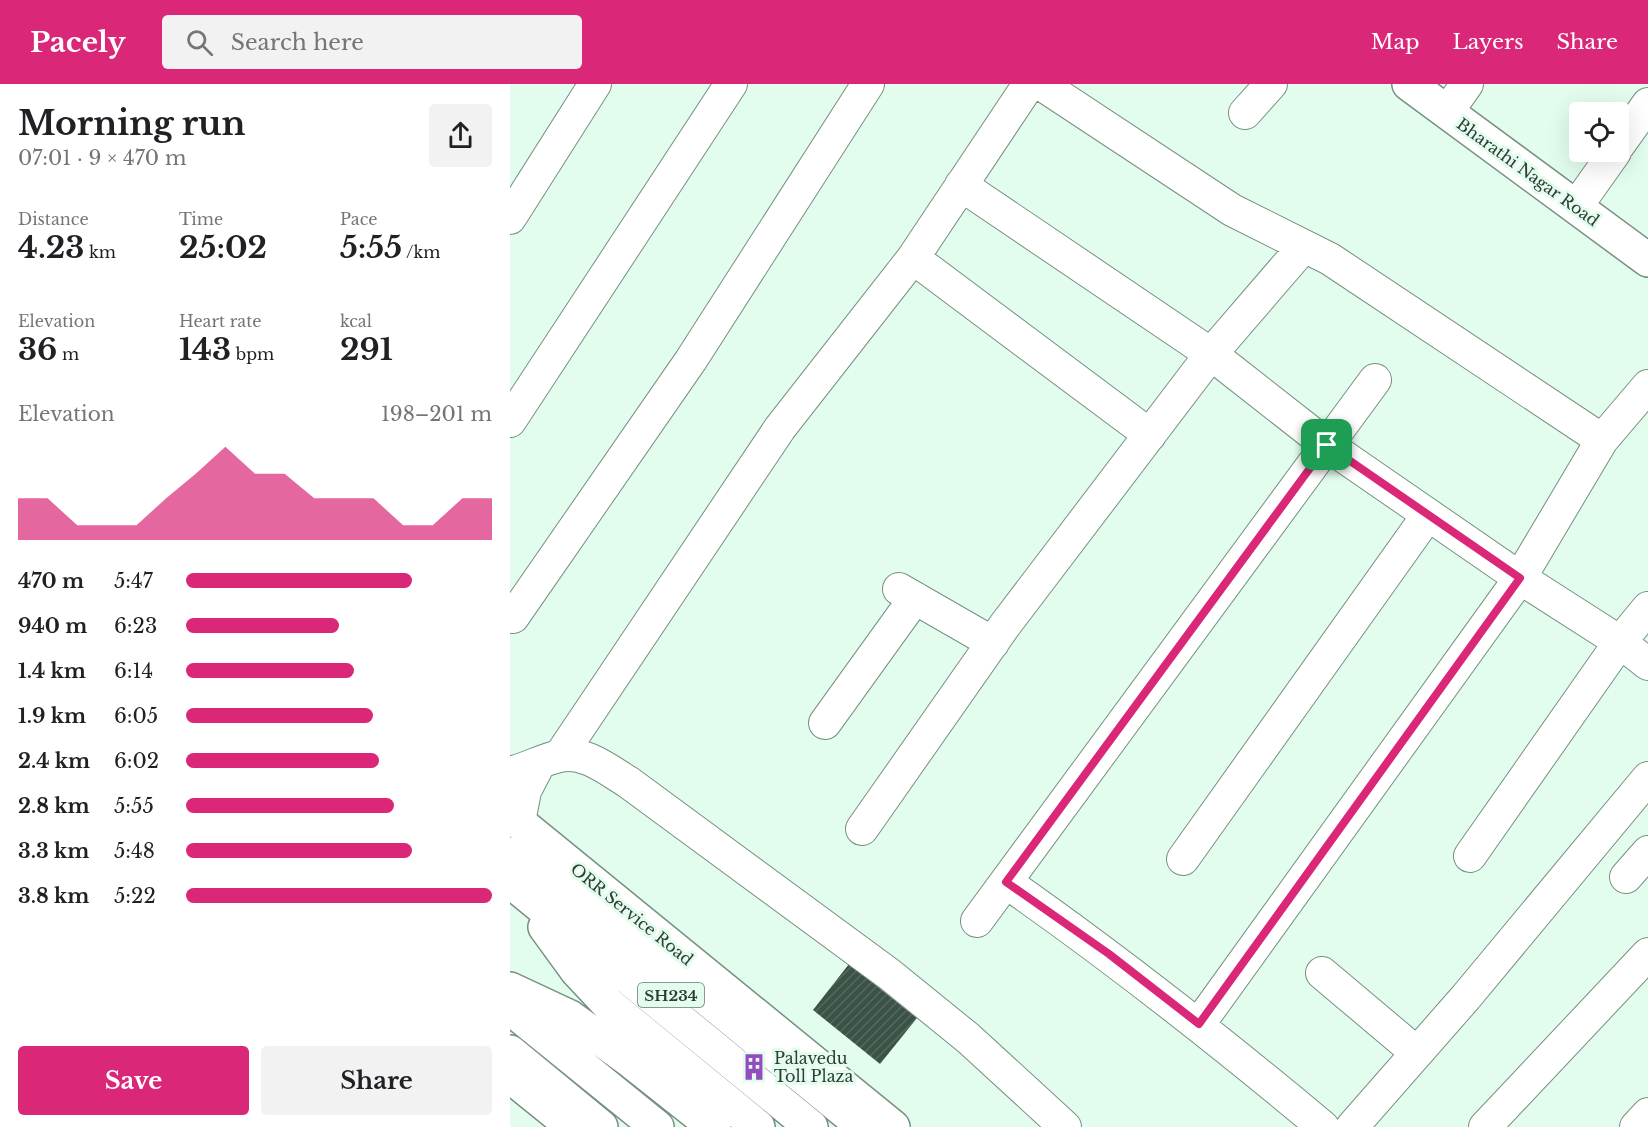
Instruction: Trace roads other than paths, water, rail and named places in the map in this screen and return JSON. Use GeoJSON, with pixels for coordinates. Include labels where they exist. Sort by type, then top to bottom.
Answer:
{"type":"FeatureCollection","features":[{"type":"Feature","properties":{"kind":"main road","name":"Bharathi Nagar Road"},"geometry":{"type":"LineString","coordinates":[[1408,84],[1648,260]]}},
{"type":"Feature","properties":{"kind":"main road","name":"ORR Service Road"},"geometry":{"type":"LineString","coordinates":[[514,818],[893,1127]]}},
{"type":"Feature","properties":{"kind":"main road"},"geometry":{"type":"LineString","coordinates":[[510,854],[551,877],[706,998],[864,1127]]}},
{"type":"Feature","properties":{"kind":"main road","name":"SH234"},"geometry":{"type":"LineString","coordinates":[[510,864],[833,1127]]}},
{"type":"Feature","properties":{"kind":"main road"},"geometry":{"type":"LineString","coordinates":[[510,883],[527,910],[545,927],[786,1127]]}},
{"type":"Feature","properties":{"kind":"main road"},"geometry":{"type":"LineString","coordinates":[[510,883],[811,1127]]}},
{"type":"Feature","properties":{"kind":"main road"},"geometry":{"type":"LineString","coordinates":[[545,927],[577,971],[608,1004],[758,1127]]}},
{"type":"Feature","properties":{"kind":"main road"},"geometry":{"type":"LineString","coordinates":[[510,989],[682,1127]]}},
{"type":"Feature","properties":{"kind":"main road"},"geometry":{"type":"LineString","coordinates":[[510,989],[570,1017],[632,1062],[714,1127]]}},
{"type":"Feature","properties":{"kind":"main road"},"geometry":{"type":"LineString","coordinates":[[510,1008],[657,1127]]}},
{"type":"Feature","properties":{"kind":"main road"},"geometry":{"type":"LineString","coordinates":[[510,1026],[633,1127]]}},
{"type":"Feature","properties":{"kind":"main road"},"geometry":{"type":"LineString","coordinates":[[510,1052],[601,1127]]}},
{"type":"Feature","properties":{"kind":"main road"},"geometry":{"type":"LineString","coordinates":[[510,1076],[573,1127]]}},
{"type":"Feature","properties":{"kind":"street"},"geometry":{"type":"LineString","coordinates":[[510,218],[595,84]]}},
{"type":"Feature","properties":{"kind":"street"},"geometry":{"type":"LineString","coordinates":[[510,421],[731,84]]}},
{"type":"Feature","properties":{"kind":"street"},"geometry":{"type":"LineString","coordinates":[[513,617],[690,360],[868,84]]}},
{"type":"Feature","properties":{"kind":"street"},"geometry":{"type":"LineString","coordinates":[[514,818],[536,764],[780,428],[913,258],[1029,84]]}},
{"type":"Feature","properties":{"kind":"street"},"geometry":{"type":"LineString","coordinates":[[1041,84],[1232,210],[1330,259],[1602,440]]}},
{"type":"Feature","properties":{"kind":"street"},"geometry":{"type":"LineString","coordinates":[[1245,113],[1271,84]]}},
{"type":"Feature","properties":{"kind":"street"},"geometry":{"type":"LineString","coordinates":[[1447,112],[1467,84]]}},
{"type":"Feature","properties":{"kind":"street"},"geometry":{"type":"LineString","coordinates":[[1629,131],[1648,104]]}},
{"type":"Feature","properties":{"kind":"street"},"geometry":{"type":"LineString","coordinates":[[1576,207],[1608,162]]}},
{"type":"Feature","properties":{"kind":"street"},"geometry":{"type":"LineString","coordinates":[[962,185],[1211,354],[1327,445],[1520,578],[1620,642],[1648,664]]}},
{"type":"Feature","properties":{"kind":"street"},"geometry":{"type":"LineString","coordinates":[[862,829],[993,643],[1211,354],[1304,246]]}},
{"type":"Feature","properties":{"kind":"street"},"geometry":{"type":"LineString","coordinates":[[913,258],[1150,435]]}},
{"type":"Feature","properties":{"kind":"street"},"geometry":{"type":"LineString","coordinates":[[977,921],[1376,380]]}},
{"type":"Feature","properties":{"kind":"street"},"geometry":{"type":"LineString","coordinates":[[1199,1024],[1520,578],[1602,440],[1648,386]]}},
{"type":"Feature","properties":{"kind":"street"},"geometry":{"type":"LineString","coordinates":[[1183,859],[1428,515]]}},
{"type":"Feature","properties":{"kind":"street"},"geometry":{"type":"LineString","coordinates":[[825,723],[907,593],[993,643]]}},
{"type":"Feature","properties":{"kind":"street"},"geometry":{"type":"LineString","coordinates":[[1470,856],[1620,642],[1648,608]]}},
{"type":"Feature","properties":{"kind":"street"},"geometry":{"type":"LineString","coordinates":[[536,764],[578,756],[597,763],[628,782],[889,974],[968,1038],[1065,1127]]}},
{"type":"Feature","properties":{"kind":"street"},"geometry":{"type":"LineString","coordinates":[[1352,1127],[1648,778]]}},
{"type":"Feature","properties":{"kind":"street"},"geometry":{"type":"LineString","coordinates":[[1626,877],[1648,852]]}},
{"type":"Feature","properties":{"kind":"street"},"geometry":{"type":"LineString","coordinates":[[1006,882],[1109,954],[1199,1024],[1323,1127]]}},
{"type":"Feature","properties":{"kind":"street"},"geometry":{"type":"LineString","coordinates":[[1485,1127],[1648,954]]}},
{"type":"Feature","properties":{"kind":"street"},"geometry":{"type":"LineString","coordinates":[[1322,973],[1417,1053]]}},
{"type":"Feature","properties":{"kind":"street"},"geometry":{"type":"LineString","coordinates":[[1636,1127],[1648,1114]]}},
{"type":"Feature","properties":{"kind":"place","name":"Palavedu Toll Plaza"},"geometry":{"type":"Point","coordinates":[754,1067]}}]}
